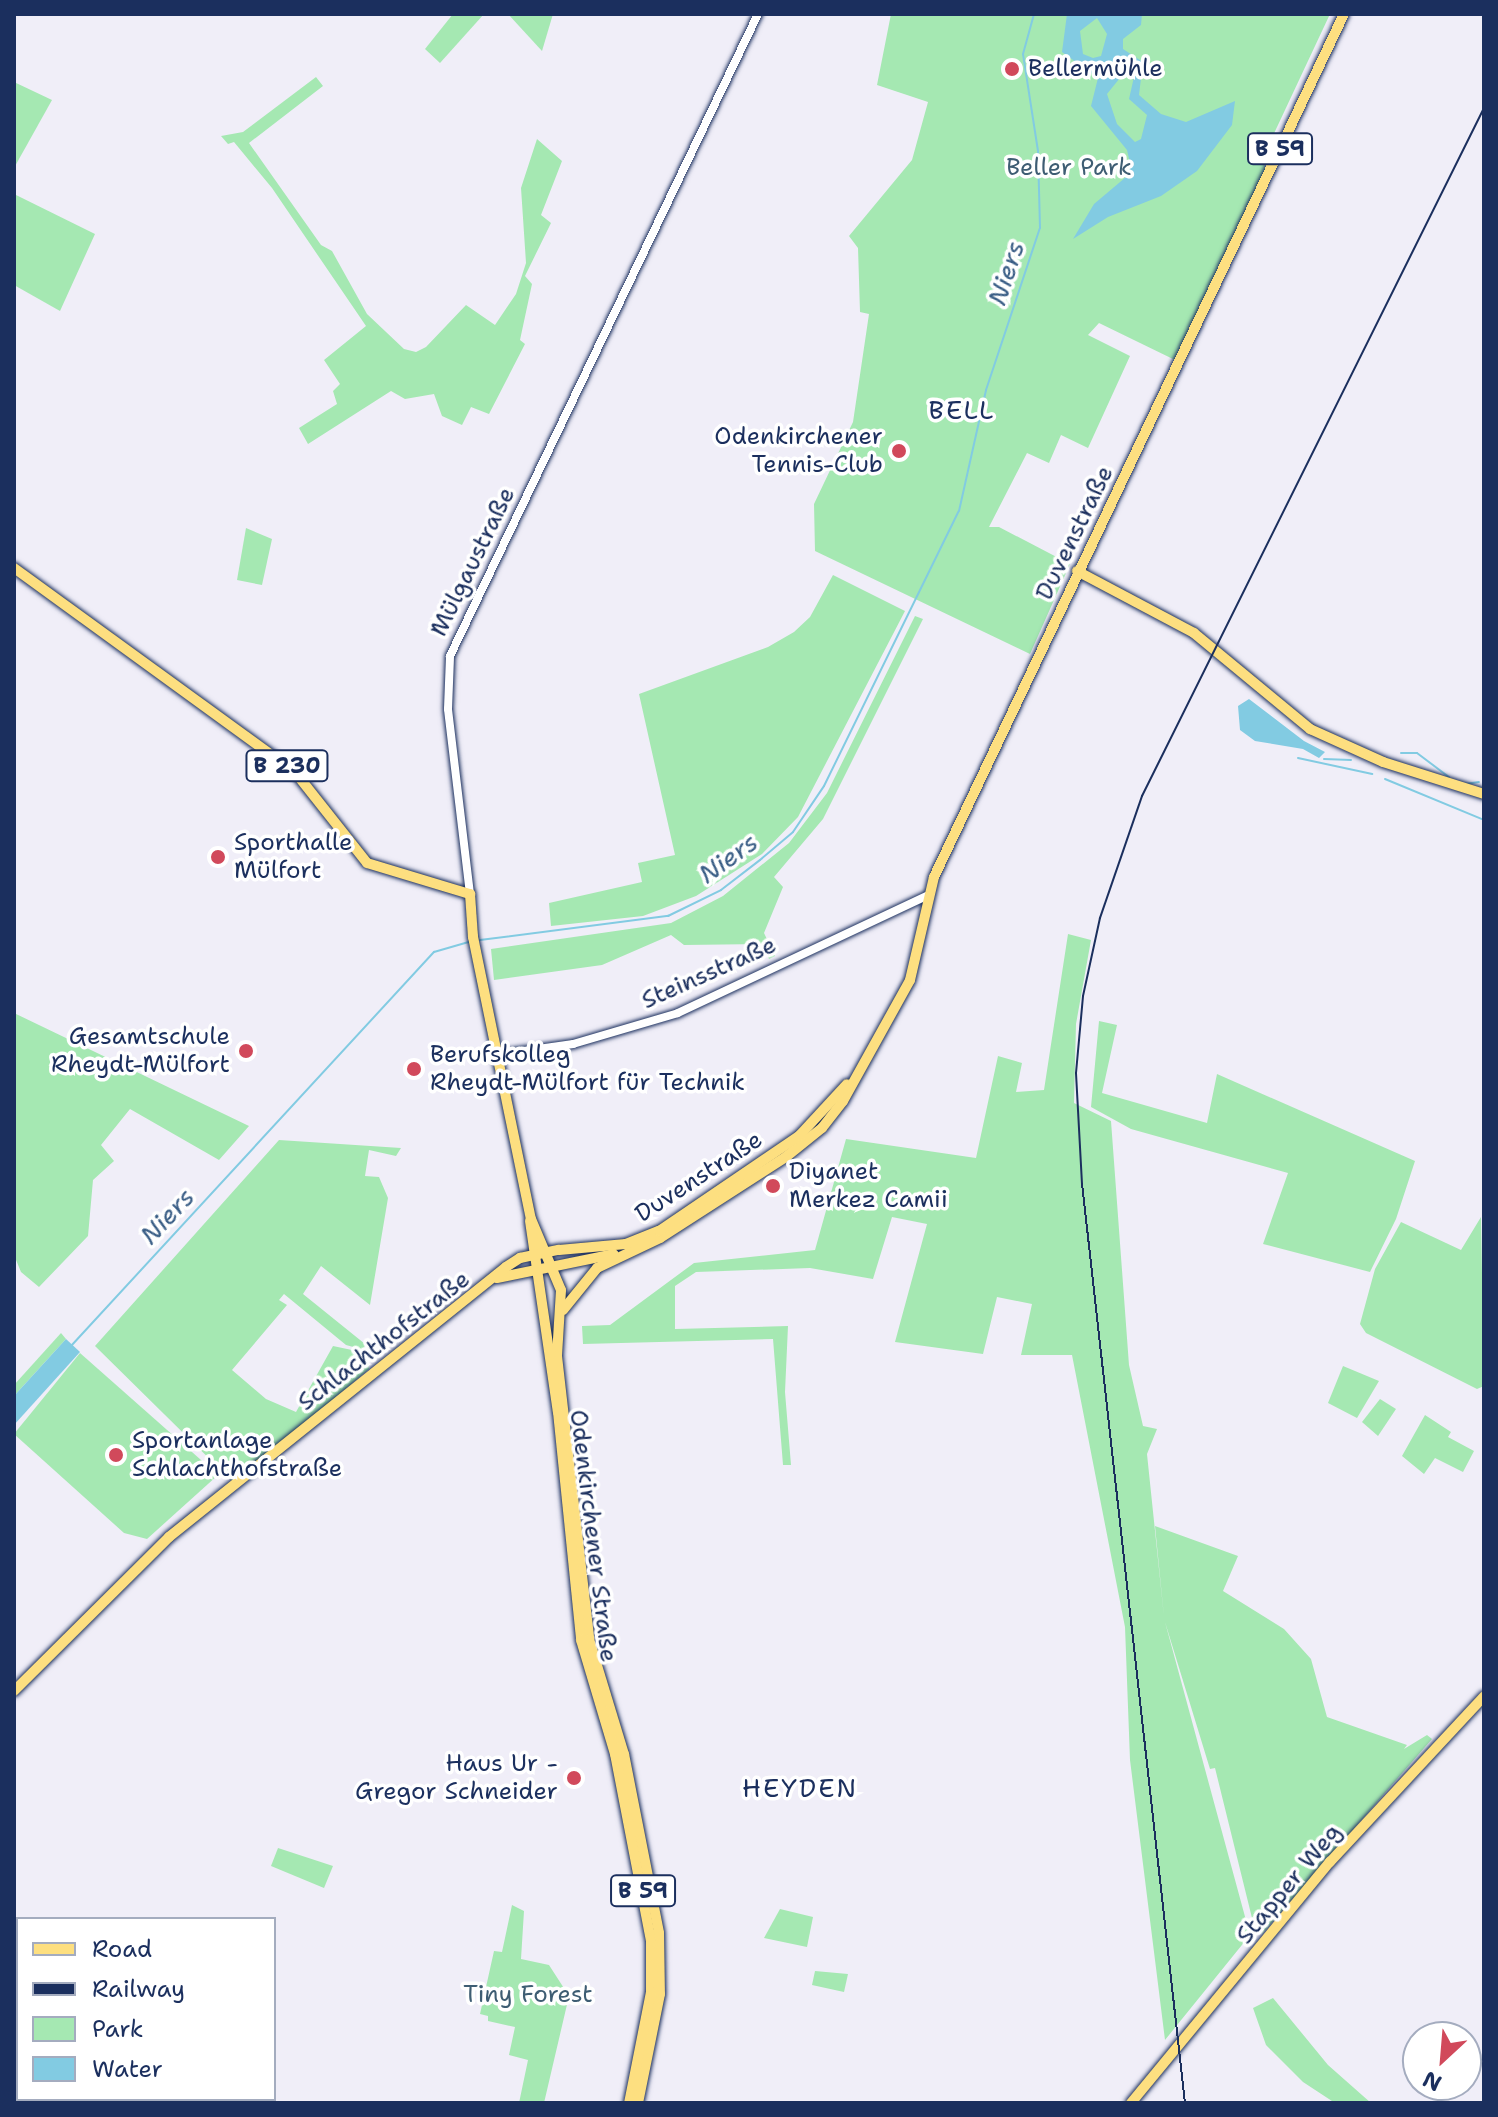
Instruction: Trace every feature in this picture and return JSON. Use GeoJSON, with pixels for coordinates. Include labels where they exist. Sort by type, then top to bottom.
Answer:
{"type":"FeatureCollection","features":[{"type":"Feature","properties":{"kind":"main road","name":"Duvenstraße"},"geometry":{"type":"LineString","coordinates":[[628,1252],[660,1238],[806,1142],[833,1115],[910,980],[927,896],[1077,571],[1344,14]]}},
{"type":"Feature","properties":{"kind":"main road","name":"B 230"},"geometry":{"type":"LineString","coordinates":[[14,568],[295,772],[367,863],[470,894]]}},
{"type":"Feature","properties":{"kind":"main road"},"geometry":{"type":"LineString","coordinates":[[1077,571],[1194,633],[1310,729],[1383,762],[1484,794]]}},
{"type":"Feature","properties":{"kind":"main road","name":"Mülgaustraße"},"geometry":{"type":"LineString","coordinates":[[470,894],[475,949],[531,1219],[534,1255]]}},
{"type":"Feature","properties":{"kind":"main road","name":"Duvenstraße"},"geometry":{"type":"LineString","coordinates":[[534,1255],[549,1258],[626,1244],[659,1231],[800,1135],[856,1072]]}},
{"type":"Feature","properties":{"kind":"main road","name":"Mülgaustraße"},"geometry":{"type":"LineString","coordinates":[[531,1219],[549,1258]]}},
{"type":"Feature","properties":{"kind":"main road","name":"B 59"},"geometry":{"type":"LineString","coordinates":[[549,1258],[628,1252]]}},
{"type":"Feature","properties":{"kind":"main road","name":"B 59"},"geometry":{"type":"LineString","coordinates":[[559,1319],[587,1276],[628,1252]]}},
{"type":"Feature","properties":{"kind":"main road","name":"Odenkirchener Straße"},"geometry":{"type":"LineString","coordinates":[[534,1255],[558,1412],[581,1640],[615,1754],[651,1941],[651,1992],[629,2103]]}},
{"type":"Feature","properties":{"kind":"main road","name":"Schlachthofstraße"},"geometry":{"type":"LineString","coordinates":[[14,1691],[169,1537],[520,1258],[534,1255]]}},
{"type":"Feature","properties":{"kind":"main road","name":"Duvenstraße"},"geometry":{"type":"LineString","coordinates":[[536,1267],[549,1258]]}},
{"type":"Feature","properties":{"kind":"main road","name":"Odenkirchener Straße"},"geometry":{"type":"LineString","coordinates":[[549,1258],[561,1290],[557,1356],[589,1639],[624,1754],[659,1933],[660,1994],[638,2103]]}},
{"type":"Feature","properties":{"kind":"main road","name":"Schlachthofstraße"},"geometry":{"type":"LineString","coordinates":[[495,1279],[536,1267]]}},
{"type":"Feature","properties":{"kind":"main road","name":"Stapper Weg"},"geometry":{"type":"LineString","coordinates":[[1131,2103],[1330,1862],[1484,1696]]}},
{"type":"Feature","properties":{"kind":"street","name":"Mülgaustraße"},"geometry":{"type":"LineString","coordinates":[[470,894],[446,683],[450,656],[758,14]]}},
{"type":"Feature","properties":{"kind":"street"},"geometry":{"type":"LineString","coordinates":[[452,891],[469,875]]}},
{"type":"Feature","properties":{"kind":"street","name":"Steinsstraße"},"geometry":{"type":"LineString","coordinates":[[496,1055],[573,1044],[678,1013],[927,896]]}},
{"type":"Feature","properties":{"kind":"green space"},"geometry":{"type":"Polygon","coordinates":[[[453,14],[484,14],[440,63],[425,49],[453,14]]]}},
{"type":"Feature","properties":{"kind":"green space"},"geometry":{"type":"Polygon","coordinates":[[[508,14],[553,14],[542,51],[508,14]]]}},
{"type":"Feature","properties":{"kind":"green space","name":"Beller Park"},"geometry":{"type":"Polygon","coordinates":[[[891,14],[1330,14],[1262,159],[1266,169],[1175,360],[1099,323],[1088,335],[1130,356],[1088,448],[1061,435],[1049,463],[1027,453],[989,527],[999,527],[1070,564],[1030,654],[815,551],[814,504],[853,422],[869,314],[860,312],[858,248],[849,236],[912,160],[928,102],[877,85],[891,14]]]}},
{"type":"Feature","properties":{"kind":"green space"},"geometry":{"type":"Polygon","coordinates":[[[316,77],[323,86],[249,143],[321,245],[332,251],[367,314],[404,349],[416,352],[426,347],[466,305],[495,325],[516,294],[526,263],[521,188],[537,139],[562,161],[541,215],[551,223],[525,276],[532,284],[520,340],[525,344],[489,414],[471,407],[462,425],[442,416],[434,394],[405,399],[391,391],[308,444],[299,428],[337,404],[333,391],[340,384],[324,360],[366,326],[272,188],[234,142],[228,144],[221,136],[243,132],[316,77]]]}},
{"type":"Feature","properties":{"kind":"green space"},"geometry":{"type":"Polygon","coordinates":[[[14,82],[52,100],[14,168],[14,82]]]}},
{"type":"Feature","properties":{"kind":"green space"},"geometry":{"type":"Polygon","coordinates":[[[14,194],[95,234],[60,311],[14,285],[14,194]]]}},
{"type":"Feature","properties":{"kind":"green space"},"geometry":{"type":"Polygon","coordinates":[[[246,528],[272,539],[262,585],[237,580],[246,528]]]}},
{"type":"Feature","properties":{"kind":"green space"},"geometry":{"type":"Polygon","coordinates":[[[833,575],[905,611],[798,817],[762,854],[696,896],[643,916],[551,926],[549,903],[642,882],[638,863],[675,855],[639,694],[768,647],[794,632],[810,617],[833,575]]]}},
{"type":"Feature","properties":{"kind":"green space"},"geometry":{"type":"Polygon","coordinates":[[[915,616],[923,619],[823,819],[774,877],[783,887],[764,933],[775,956],[769,959],[762,944],[684,945],[671,935],[602,965],[494,980],[491,949],[671,923],[723,896],[789,843],[827,793],[915,616]]]}},
{"type":"Feature","properties":{"kind":"green space"},"geometry":{"type":"Polygon","coordinates":[[[1068,934],[1091,940],[1076,1024],[1074,1103],[1111,1121],[1129,1365],[1143,1426],[1157,1429],[1147,1454],[1164,1617],[1155,1526],[1238,1556],[1223,1591],[1284,1629],[1311,1659],[1327,1717],[1407,1745],[1404,1749],[1427,1735],[1432,1739],[1262,1934],[1252,1918],[1215,1768],[1210,1769],[1165,1622],[1250,1935],[1165,2040],[1130,1760],[1125,1627],[1072,1355],[1021,1355],[1032,1304],[997,1297],[983,1354],[895,1342],[927,1224],[892,1217],[873,1279],[810,1268],[696,1272],[675,1286],[675,1329],[788,1326],[785,1392],[791,1465],[783,1465],[773,1339],[583,1344],[582,1326],[610,1325],[694,1263],[815,1250],[846,1139],[976,1158],[998,1056],[1022,1063],[1016,1092],[1044,1090],[1068,934]]]}},
{"type":"Feature","properties":{"kind":"green space"},"geometry":{"type":"Polygon","coordinates":[[[14,1013],[249,1126],[219,1160],[130,1109],[101,1145],[114,1161],[93,1180],[88,1236],[39,1287],[21,1272],[14,1255],[14,1013]]]}},
{"type":"Feature","properties":{"kind":"green space"},"geometry":{"type":"Polygon","coordinates":[[[1099,1021],[1117,1025],[1102,1093],[1207,1123],[1217,1074],[1415,1161],[1396,1219],[1370,1272],[1263,1244],[1288,1173],[1131,1129],[1091,1107],[1099,1021]]]}},
{"type":"Feature","properties":{"kind":"green space"},"geometry":{"type":"Polygon","coordinates":[[[279,1140],[401,1148],[396,1156],[369,1150],[365,1176],[379,1177],[388,1198],[370,1305],[321,1266],[303,1294],[365,1344],[364,1350],[346,1345],[284,1294],[279,1300],[287,1305],[232,1370],[266,1399],[296,1412],[333,1346],[366,1353],[369,1369],[234,1483],[95,1346],[279,1140]]]}},
{"type":"Feature","properties":{"kind":"green space"},"geometry":{"type":"Polygon","coordinates":[[[1481,1217],[1484,1386],[1477,1389],[1366,1333],[1360,1324],[1375,1269],[1401,1222],[1461,1250],[1481,1217]]]}},
{"type":"Feature","properties":{"kind":"green space"},"geometry":{"type":"Polygon","coordinates":[[[61,1333],[66,1339],[14,1396],[14,1385],[61,1333]]]}},
{"type":"Feature","properties":{"kind":"green space","name":"Sportanlage Schlachthofstraße"},"geometry":{"type":"Polygon","coordinates":[[[80,1353],[218,1475],[147,1539],[124,1533],[14,1434],[80,1353]]]}},
{"type":"Feature","properties":{"kind":"green space"},"geometry":{"type":"Polygon","coordinates":[[[1343,1366],[1379,1381],[1357,1418],[1328,1403],[1343,1366]]]}},
{"type":"Feature","properties":{"kind":"green space"},"geometry":{"type":"Polygon","coordinates":[[[1380,1399],[1396,1409],[1378,1436],[1362,1422],[1380,1399]]]}},
{"type":"Feature","properties":{"kind":"green space"},"geometry":{"type":"Polygon","coordinates":[[[1425,1415],[1451,1432],[1448,1437],[1474,1451],[1463,1472],[1435,1458],[1424,1474],[1402,1456],[1425,1415]]]}},
{"type":"Feature","properties":{"kind":"green space"},"geometry":{"type":"Polygon","coordinates":[[[278,1848],[333,1866],[324,1888],[271,1866],[278,1848]]]}},
{"type":"Feature","properties":{"kind":"green space","name":"Tiny Forest"},"geometry":{"type":"Polygon","coordinates":[[[512,1905],[524,1911],[521,1959],[549,1965],[569,1996],[544,2103],[519,2103],[528,2060],[509,2055],[515,2027],[488,2021],[488,2016],[480,2014],[494,1951],[502,1952],[512,1905]]]}},
{"type":"Feature","properties":{"kind":"green space"},"geometry":{"type":"Polygon","coordinates":[[[780,1909],[813,1917],[807,1947],[764,1938],[780,1909]]]}},
{"type":"Feature","properties":{"kind":"green space"},"geometry":{"type":"Polygon","coordinates":[[[815,1971],[848,1974],[844,1992],[812,1985],[815,1971]]]}},
{"type":"Feature","properties":{"kind":"green space"},"geometry":{"type":"Polygon","coordinates":[[[1273,1998],[1328,2065],[1371,2103],[1335,2103],[1303,2082],[1266,2045],[1253,2008],[1273,1998]]]}},
{"type":"Feature","properties":{"kind":"water"},"geometry":{"type":"Polygon","coordinates":[[[1067,14],[1142,14],[1141,25],[1123,39],[1123,49],[1143,62],[1139,95],[1161,114],[1186,122],[1235,101],[1232,125],[1197,171],[1161,196],[1108,217],[1073,239],[1094,204],[1126,177],[1130,163],[1127,150],[1091,106],[1098,78],[1062,52],[1067,14]],[[1097,18],[1080,31],[1083,54],[1093,58],[1101,56],[1107,34],[1097,18]],[[1128,68],[1107,94],[1117,124],[1135,142],[1141,139],[1147,115],[1129,99],[1134,77],[1128,68]]]}},
{"type":"Feature","properties":{"kind":"water"},"geometry":{"type":"Polygon","coordinates":[[[1249,699],[1304,741],[1325,752],[1319,758],[1303,749],[1255,741],[1240,730],[1238,706],[1249,699]]]}},
{"type":"Feature","properties":{"kind":"water"},"geometry":{"type":"Polygon","coordinates":[[[66,1339],[80,1352],[14,1425],[14,1396],[66,1339]]]}},
{"type":"Feature","properties":{"kind":"waterway","name":"Niers"},"geometry":{"type":"LineString","coordinates":[[480,940],[668,916],[721,890],[760,860],[793,832],[824,786],[959,511],[986,390],[1040,228],[1038,151],[1023,54],[1034,14]]}},
{"type":"Feature","properties":{"kind":"waterway"},"geometry":{"type":"LineString","coordinates":[[1401,753],[1417,753],[1449,777]]}},
{"type":"Feature","properties":{"kind":"waterway"},"geometry":{"type":"LineString","coordinates":[[1298,758],[1372,774]]}},
{"type":"Feature","properties":{"kind":"waterway"},"geometry":{"type":"LineString","coordinates":[[1324,759],[1351,760]]}},
{"type":"Feature","properties":{"kind":"waterway"},"geometry":{"type":"LineString","coordinates":[[1385,779],[1484,820]]}},
{"type":"Feature","properties":{"kind":"waterway"},"geometry":{"type":"LineString","coordinates":[[1465,784],[1479,782]]}},
{"type":"Feature","properties":{"kind":"waterway","name":"Niers"},"geometry":{"type":"LineString","coordinates":[[71,1346],[434,952],[469,942]]}},
{"type":"Feature","properties":{"kind":"railway"},"geometry":{"type":"LineString","coordinates":[[1185,2103],[1082,1184],[1076,1073],[1083,996],[1100,918],[1142,796],[1484,108]]}},
{"type":"Feature","properties":{"kind":"place","name":"Bellermühle"},"geometry":{"type":"Point","coordinates":[1012,69]}},
{"type":"Feature","properties":{"kind":"place","name":"Odenkirchener Tennis-Club"},"geometry":{"type":"Point","coordinates":[899,451]}},
{"type":"Feature","properties":{"kind":"place","name":"Sporthalle Mülfort"},"geometry":{"type":"Point","coordinates":[218,857]}},
{"type":"Feature","properties":{"kind":"place","name":"Gesamtschule Rheydt-Mülfort"},"geometry":{"type":"Point","coordinates":[246,1051]}},
{"type":"Feature","properties":{"kind":"place","name":"Berufskolleg Rheydt-Mülfort für Technik"},"geometry":{"type":"Point","coordinates":[414,1069]}},
{"type":"Feature","properties":{"kind":"place","name":"Diyanet Merkez Camii"},"geometry":{"type":"Point","coordinates":[773,1186]}},
{"type":"Feature","properties":{"kind":"place","name":"Sportanlage Schlachthofstraße"},"geometry":{"type":"Point","coordinates":[116,1455]}},
{"type":"Feature","properties":{"kind":"place","name":"Haus Ur - Gregor Schneider"},"geometry":{"type":"Point","coordinates":[574,1778]}},
{"type":"Feature","properties":{"kind":"district","name":"BELL"},"geometry":{"type":"Point","coordinates":[962,410]}},
{"type":"Feature","properties":{"kind":"district","name":"HEYDEN"},"geometry":{"type":"Point","coordinates":[800,1788]}}]}
